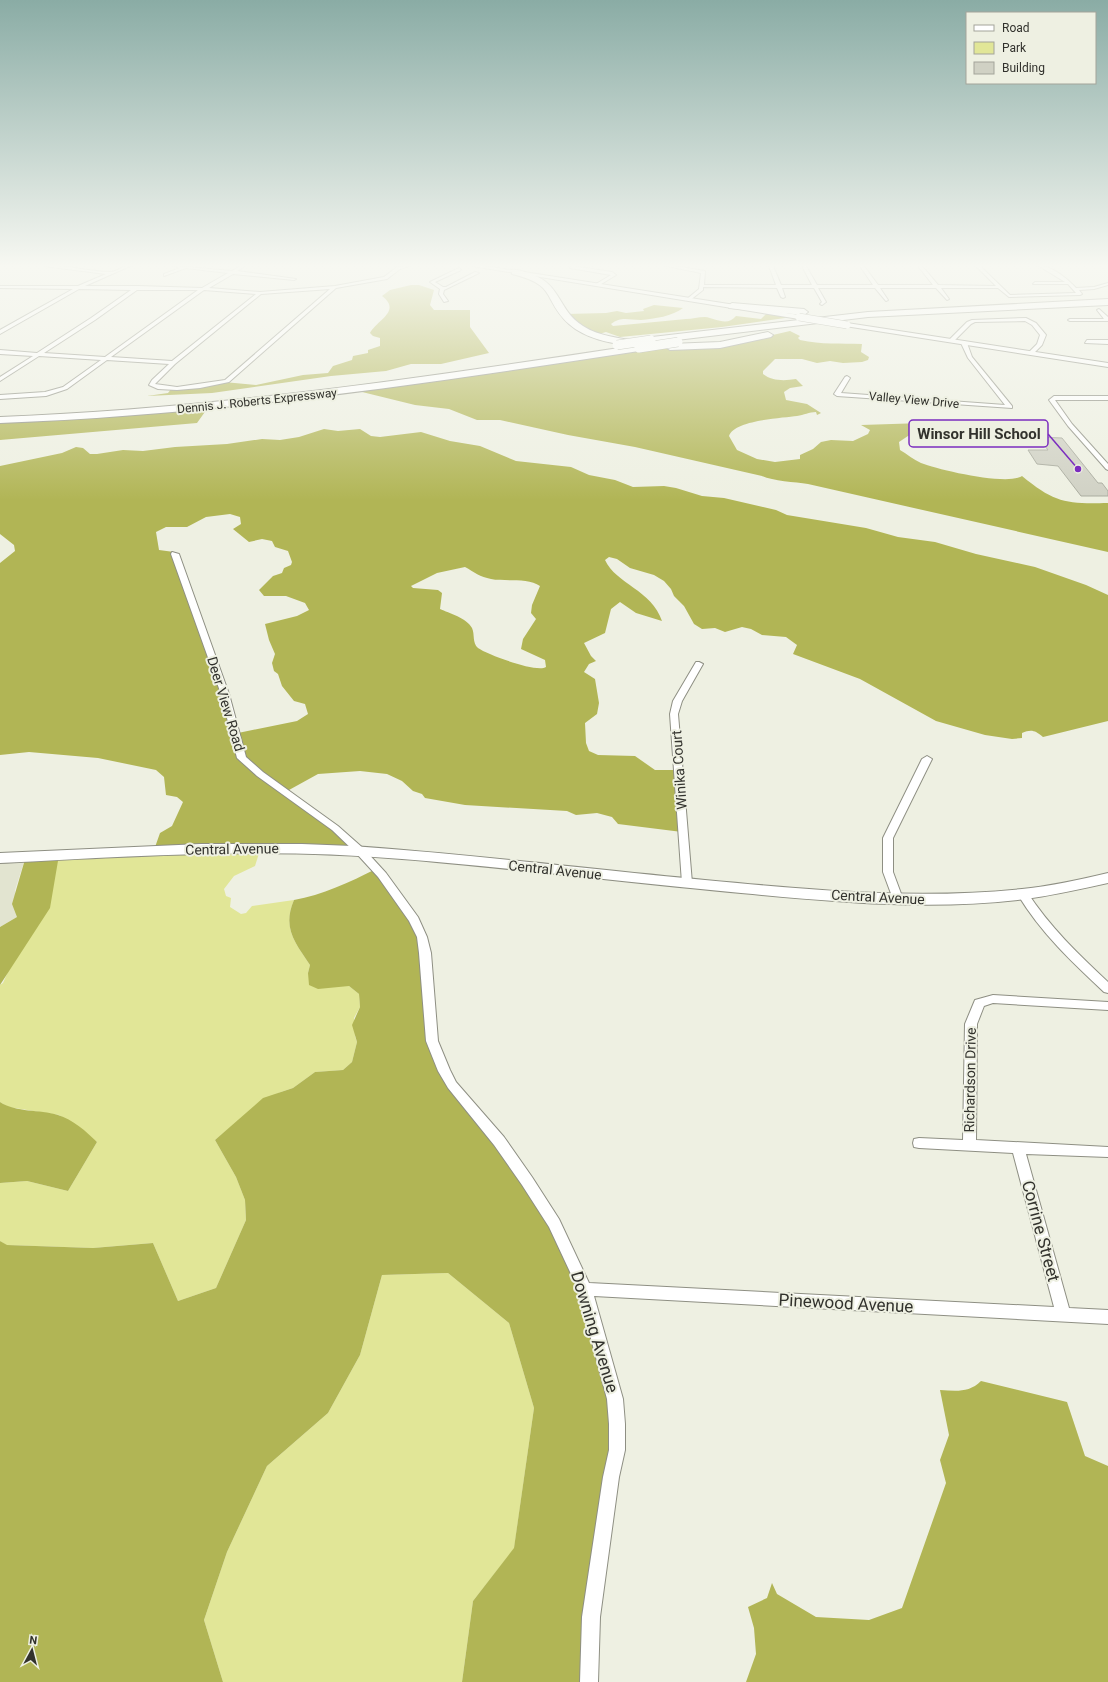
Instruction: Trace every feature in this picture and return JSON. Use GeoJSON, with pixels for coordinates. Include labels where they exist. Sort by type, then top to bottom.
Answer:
{"type":"FeatureCollection","features":[{"type":"Feature","properties":{"kind":"highway","name":"Dennis J. Roberts Expressway"},"geometry":{"type":"LineString","coordinates":[[0,411],[133,405],[237,396],[621,344]]}},
{"type":"Feature","properties":{"kind":"highway"},"geometry":{"type":"LineString","coordinates":[[645,344],[687,347],[723,344]]}},
{"type":"Feature","properties":{"kind":"highway","name":"Dennis J. Roberts Expressway"},"geometry":{"type":"LineString","coordinates":[[0,420],[146,413],[277,400],[662,344]]}},
{"type":"Feature","properties":{"kind":"main road"},"geometry":{"type":"LineString","coordinates":[[974,344],[1108,365]]}},
{"type":"Feature","properties":{"kind":"main road","name":"Central Avenue"},"geometry":{"type":"LineString","coordinates":[[0,858],[245,847],[360,851],[400,853],[687,883],[898,899],[951,900],[1023,895],[1077,886],[1108,878]]}},
{"type":"Feature","properties":{"kind":"street"},"geometry":{"type":"LineString","coordinates":[[0,379],[52,344]]}},
{"type":"Feature","properties":{"kind":"street"},"geometry":{"type":"LineString","coordinates":[[0,396],[56,392],[65,388],[125,344]]}},
{"type":"Feature","properties":{"kind":"street"},"geometry":{"type":"LineString","coordinates":[[196,344],[173,363],[154,381],[152,385],[158,388],[168,388],[214,384],[227,381],[269,344]]}},
{"type":"Feature","properties":{"kind":"street","name":"Valley View Drive"},"geometry":{"type":"LineString","coordinates":[[847,378],[837,394],[1010,407],[970,358],[965,344]]}},
{"type":"Feature","properties":{"kind":"street"},"geometry":{"type":"LineString","coordinates":[[1031,353],[1039,344]]}},
{"type":"Feature","properties":{"kind":"street"},"geometry":{"type":"LineString","coordinates":[[0,352],[173,363]]}},
{"type":"Feature","properties":{"kind":"street"},"geometry":{"type":"LineString","coordinates":[[1107,399],[1052,398],[1070,425],[1107,465]]}},
{"type":"Feature","properties":{"kind":"street","name":"Deer View Road"},"geometry":{"type":"LineString","coordinates":[[175,554],[225,694],[242,758],[260,774],[335,828],[360,851]]}},
{"type":"Feature","properties":{"kind":"street","name":"Winika Court"},"geometry":{"type":"LineString","coordinates":[[687,883],[674,714],[675,705],[694,677],[699,664]]}},
{"type":"Feature","properties":{"kind":"street"},"geometry":{"type":"LineString","coordinates":[[898,899],[888,872],[888,838],[927,759]]}},
{"type":"Feature","properties":{"kind":"street","name":"Downing Avenue"},"geometry":{"type":"LineString","coordinates":[[360,851],[382,875],[403,904],[414,920],[422,938],[427,970],[432,1041],[444,1071],[452,1085],[499,1142],[527,1181],[554,1223],[585,1289],[596,1324],[616,1399],[617,1450],[611,1477],[591,1617],[589,1682]]}},
{"type":"Feature","properties":{"kind":"street"},"geometry":{"type":"LineString","coordinates":[[1023,895],[1037,918],[1052,936],[1108,989]]}},
{"type":"Feature","properties":{"kind":"street","name":"Richardson Drive"},"geometry":{"type":"LineString","coordinates":[[969,1145],[971,1024],[979,1003],[993,999],[1108,1006]]}},
{"type":"Feature","properties":{"kind":"street"},"geometry":{"type":"LineString","coordinates":[[919,1143],[1108,1152]]}},
{"type":"Feature","properties":{"kind":"street","name":"Corrine Street"},"geometry":{"type":"LineString","coordinates":[[1018,1147],[1064,1314]]}},
{"type":"Feature","properties":{"kind":"street","name":"Pinewood Avenue"},"geometry":{"type":"LineString","coordinates":[[585,1289],[1108,1316]]}},
{"type":"Feature","properties":{"kind":"shaded area"},"geometry":{"type":"Polygon","coordinates":[[[26,856],[15,890],[17,917],[0,927],[0,857],[26,856]]]}},
{"type":"Feature","properties":{"kind":"green space"},"geometry":{"type":"Polygon","coordinates":[[[380,344],[483,344],[489,353],[441,364],[411,364],[386,371],[331,376],[212,393],[147,396],[168,393],[172,388],[224,382],[256,385],[303,375],[328,373],[333,366],[352,360],[353,356],[368,353],[368,350],[380,346],[380,344]]]}},
{"type":"Feature","properties":{"kind":"green space"},"geometry":{"type":"Polygon","coordinates":[[[706,344],[862,344],[861,352],[869,357],[868,360],[862,362],[843,363],[830,361],[817,363],[802,359],[775,359],[763,371],[763,374],[778,380],[796,379],[803,386],[790,388],[784,392],[786,400],[807,404],[821,413],[817,415],[816,412],[813,412],[797,416],[749,423],[740,426],[729,436],[737,450],[757,459],[775,462],[800,459],[800,455],[813,449],[821,442],[831,440],[853,441],[868,434],[870,430],[861,425],[923,423],[929,427],[911,434],[899,442],[900,450],[921,463],[973,476],[1014,479],[1022,476],[1043,492],[1062,500],[1081,503],[1108,503],[1108,552],[808,484],[772,479],[635,447],[568,435],[500,420],[477,420],[449,409],[415,405],[358,391],[651,347],[706,344]]]}},
{"type":"Feature","properties":{"kind":"green space"},"geometry":{"type":"Polygon","coordinates":[[[207,409],[197,423],[0,440],[0,420],[207,409]]]}},
{"type":"Feature","properties":{"kind":"green space"},"geometry":{"type":"Polygon","coordinates":[[[324,429],[338,431],[360,429],[371,436],[380,437],[421,432],[450,441],[480,446],[516,461],[571,467],[589,475],[615,480],[633,487],[664,486],[676,488],[702,496],[724,498],[776,510],[787,515],[866,528],[898,537],[935,542],[976,554],[1035,567],[1086,585],[1108,595],[1108,721],[1043,737],[1033,731],[1028,731],[1022,733],[1022,738],[1012,739],[985,735],[936,721],[860,679],[793,654],[797,645],[786,637],[762,635],[751,629],[742,627],[725,632],[715,628],[702,629],[694,624],[684,606],[674,596],[671,589],[664,581],[654,575],[630,568],[617,559],[609,557],[605,560],[610,568],[650,602],[657,610],[662,621],[636,613],[620,602],[611,609],[605,633],[584,643],[591,656],[596,661],[589,664],[584,672],[595,679],[599,703],[597,714],[585,723],[586,743],[589,751],[598,755],[635,756],[655,770],[679,770],[682,832],[618,824],[612,817],[597,813],[576,815],[567,811],[465,805],[425,798],[422,794],[413,791],[402,781],[387,774],[360,771],[318,774],[289,790],[357,849],[154,850],[160,833],[172,826],[183,802],[177,797],[166,795],[164,777],[156,770],[98,758],[29,752],[0,755],[0,563],[15,551],[14,545],[0,534],[0,466],[62,453],[76,447],[83,448],[90,454],[97,454],[123,450],[143,451],[175,447],[227,444],[262,439],[280,440],[299,437],[324,429]],[[230,514],[206,517],[187,527],[166,527],[156,532],[159,550],[174,552],[177,556],[238,733],[297,721],[308,714],[305,704],[294,701],[282,686],[278,674],[274,671],[272,663],[275,654],[269,640],[265,624],[297,616],[309,610],[305,603],[286,596],[264,596],[259,590],[273,576],[282,573],[284,568],[291,565],[292,562],[288,551],[275,547],[272,541],[262,539],[249,542],[233,529],[241,524],[240,517],[230,514]],[[465,567],[437,573],[411,586],[413,588],[438,590],[442,593],[440,609],[458,616],[470,624],[473,630],[475,644],[483,651],[502,659],[533,668],[546,667],[545,660],[521,649],[523,639],[536,619],[531,613],[532,605],[540,586],[535,583],[516,580],[497,580],[487,578],[465,567]]]}},
{"type":"Feature","properties":{"kind":"green space"},"geometry":{"type":"Polygon","coordinates":[[[261,847],[255,866],[234,876],[224,889],[226,896],[231,898],[230,907],[241,914],[246,913],[252,906],[294,900],[289,919],[290,927],[295,942],[310,965],[308,973],[338,986],[349,986],[359,994],[360,1007],[354,1018],[355,1036],[357,1042],[352,1062],[343,1070],[315,1072],[293,1088],[263,1100],[215,1140],[236,1177],[245,1200],[246,1220],[216,1288],[178,1301],[153,1243],[93,1248],[6,1245],[0,1241],[0,1183],[27,1181],[68,1191],[97,1142],[59,1115],[8,1107],[0,1102],[0,985],[3,983],[59,855],[261,847]]]}},
{"type":"Feature","properties":{"kind":"green space"},"geometry":{"type":"Polygon","coordinates":[[[59,855],[50,908],[0,985],[0,927],[17,917],[12,904],[26,856],[59,855]]]}},
{"type":"Feature","properties":{"kind":"green space"},"geometry":{"type":"Polygon","coordinates":[[[376,869],[418,926],[434,1043],[446,1071],[569,1253],[617,1412],[590,1682],[462,1682],[473,1601],[514,1548],[534,1408],[509,1323],[448,1273],[382,1275],[360,1355],[328,1413],[267,1466],[227,1552],[204,1620],[223,1682],[0,1682],[0,1241],[7,1245],[93,1248],[153,1243],[178,1301],[216,1288],[246,1220],[245,1200],[236,1177],[215,1140],[263,1098],[293,1088],[315,1072],[343,1070],[352,1062],[357,1042],[352,1025],[360,1007],[359,994],[349,986],[318,989],[309,985],[308,973],[310,965],[295,942],[290,927],[289,919],[294,900],[325,891],[376,869]]]}},
{"type":"Feature","properties":{"kind":"green space"},"geometry":{"type":"Polygon","coordinates":[[[0,1102],[14,1108],[51,1113],[63,1117],[79,1126],[97,1142],[68,1191],[27,1181],[0,1183],[0,1102]]]}},
{"type":"Feature","properties":{"kind":"green space"},"geometry":{"type":"Polygon","coordinates":[[[448,1273],[509,1323],[534,1408],[514,1549],[473,1601],[462,1682],[223,1682],[204,1620],[227,1552],[267,1466],[328,1413],[360,1355],[382,1275],[448,1273]]]}},
{"type":"Feature","properties":{"kind":"green space"},"geometry":{"type":"Polygon","coordinates":[[[981,1381],[1067,1402],[1085,1456],[1108,1466],[1108,1682],[746,1682],[756,1654],[754,1628],[748,1607],[767,1598],[772,1583],[777,1594],[816,1617],[869,1620],[902,1608],[946,1483],[940,1460],[949,1435],[940,1390],[957,1391],[972,1388],[981,1381]]]}},
{"type":"Feature","properties":{"kind":"building"},"geometry":{"type":"Polygon","coordinates":[[[1038,437],[1062,438],[1098,483],[1102,483],[1108,491],[1108,496],[1081,496],[1058,466],[1037,464],[1028,450],[1048,450],[1038,437]]]}},
{"type":"Feature","properties":{"kind":"place","name":"Winsor Hill School"},"geometry":{"type":"Point","coordinates":[1078,469]}}]}
